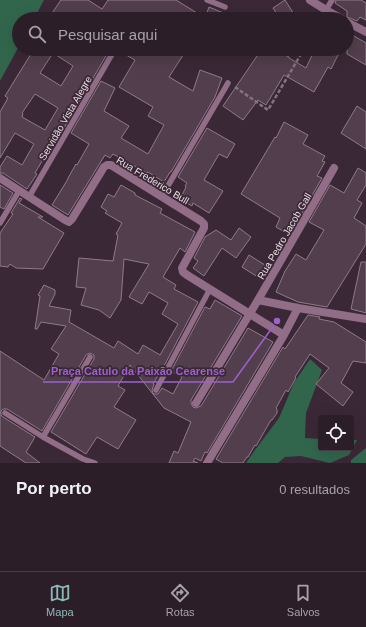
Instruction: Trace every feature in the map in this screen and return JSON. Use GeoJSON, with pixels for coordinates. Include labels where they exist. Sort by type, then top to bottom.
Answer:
{"type":"FeatureCollection","features":[{"type":"Feature","properties":{"kind":"street"},"geometry":{"type":"LineString","coordinates":[[310,0],[330,12]]}},
{"type":"Feature","properties":{"kind":"street"},"geometry":{"type":"LineString","coordinates":[[354,26],[366,32]]}},
{"type":"Feature","properties":{"kind":"street","name":"Rua Frederico Bull"},"geometry":{"type":"LineString","coordinates":[[0,178],[69,222],[104,167],[111,165],[204,224],[204,228],[182,268],[183,272],[284,335]]}},
{"type":"Feature","properties":{"kind":"street","name":"Rua Pedro Jacob Gall"},"geometry":{"type":"LineString","coordinates":[[196,403],[258,300],[334,168]]}},
{"type":"Feature","properties":{"kind":"street"},"geometry":{"type":"LineString","coordinates":[[258,300],[366,319]]}},
{"type":"Feature","properties":{"kind":"street"},"geometry":{"type":"LineString","coordinates":[[207,463],[284,335],[298,308]]}},
{"type":"Feature","properties":{"kind":"lane"},"geometry":{"type":"LineString","coordinates":[[207,0],[225,7]]}},
{"type":"Feature","properties":{"kind":"lane"},"geometry":{"type":"LineString","coordinates":[[326,10],[332,0]]}},
{"type":"Feature","properties":{"kind":"lane","name":"Servidão Vista Alegre"},"geometry":{"type":"LineString","coordinates":[[29,197],[111,56]]}},
{"type":"Feature","properties":{"kind":"lane"},"geometry":{"type":"LineString","coordinates":[[162,196],[228,83]]}},
{"type":"Feature","properties":{"kind":"lane"},"geometry":{"type":"LineString","coordinates":[[0,223],[19,191]]}},
{"type":"Feature","properties":{"kind":"lane"},"geometry":{"type":"LineString","coordinates":[[156,390],[210,290]]}},
{"type":"Feature","properties":{"kind":"lane"},"geometry":{"type":"LineString","coordinates":[[43,437],[90,357]]}},
{"type":"Feature","properties":{"kind":"lane"},"geometry":{"type":"LineString","coordinates":[[5,414],[83,459],[95,463]]}},
{"type":"Feature","properties":{"kind":"path"},"geometry":{"type":"LineString","coordinates":[[228,83],[268,110],[300,56]]}},
{"type":"Feature","properties":{"kind":"green space"},"geometry":{"type":"Polygon","coordinates":[[[0,0],[44,0],[38,12],[12,12],[12,56],[14,56],[0,81],[0,0]]]}},
{"type":"Feature","properties":{"kind":"green space"},"geometry":{"type":"Polygon","coordinates":[[[310,359],[322,370],[306,413],[305,438],[318,439],[318,451],[351,451],[349,455],[330,463],[301,456],[285,457],[278,463],[246,463],[279,418],[294,383],[310,359]]]}},
{"type":"Feature","properties":{"kind":"green space"},"geometry":{"type":"Polygon","coordinates":[[[366,448],[366,463],[351,463],[351,460],[366,448]]]}},
{"type":"Feature","properties":{"kind":"building"},"geometry":{"type":"Polygon","coordinates":[[[61,0],[88,0],[102,9],[108,0],[176,0],[195,12],[53,12],[61,0]]]}},
{"type":"Feature","properties":{"kind":"building"},"geometry":{"type":"Polygon","coordinates":[[[285,0],[293,12],[276,12],[273,8],[285,0]]]}},
{"type":"Feature","properties":{"kind":"building"},"geometry":{"type":"Polygon","coordinates":[[[336,0],[361,0],[366,3],[366,20],[360,17],[357,21],[354,20],[354,12],[347,12],[335,3],[336,0]]]}},
{"type":"Feature","properties":{"kind":"building"},"geometry":{"type":"Polygon","coordinates":[[[209,7],[221,12],[207,12],[209,7]]]}},
{"type":"Feature","properties":{"kind":"building"},"geometry":{"type":"Polygon","coordinates":[[[354,36],[366,43],[366,65],[350,56],[354,56],[354,36]]]}},
{"type":"Feature","properties":{"kind":"building"},"geometry":{"type":"Polygon","coordinates":[[[30,56],[51,56],[40,73],[61,86],[73,66],[58,56],[106,56],[64,128],[63,127],[61,131],[59,129],[35,173],[37,174],[27,189],[3,173],[0,173],[0,167],[7,156],[22,165],[34,144],[15,133],[0,158],[0,112],[8,98],[5,96],[30,56]],[[35,94],[22,113],[22,117],[45,130],[58,108],[35,94]]]}},
{"type":"Feature","properties":{"kind":"building"},"geometry":{"type":"Polygon","coordinates":[[[128,56],[182,56],[169,77],[193,91],[200,70],[222,78],[215,97],[164,182],[113,154],[110,158],[105,155],[68,215],[52,205],[89,144],[71,133],[101,81],[115,88],[104,111],[129,126],[121,138],[148,154],[164,125],[148,116],[153,107],[119,87],[135,60],[128,56]]]}},
{"type":"Feature","properties":{"kind":"building"},"geometry":{"type":"Polygon","coordinates":[[[257,56],[287,56],[306,68],[312,56],[338,56],[331,69],[328,67],[314,92],[284,75],[266,105],[258,100],[243,120],[223,106],[257,56]]]}},
{"type":"Feature","properties":{"kind":"building"},"geometry":{"type":"Polygon","coordinates":[[[357,106],[366,112],[366,149],[341,133],[357,106]]]}},
{"type":"Feature","properties":{"kind":"building"},"geometry":{"type":"Polygon","coordinates":[[[284,122],[308,135],[303,144],[325,156],[322,161],[325,162],[317,176],[322,178],[294,227],[292,226],[288,234],[276,227],[280,218],[241,194],[275,137],[276,138],[284,122]]]}},
{"type":"Feature","properties":{"kind":"building"},"geometry":{"type":"Polygon","coordinates":[[[207,128],[235,144],[227,158],[219,154],[204,180],[223,191],[209,213],[193,203],[192,206],[180,199],[187,183],[178,177],[207,128]]]}},
{"type":"Feature","properties":{"kind":"building"},"geometry":{"type":"Polygon","coordinates":[[[358,168],[366,173],[366,185],[357,200],[362,203],[354,218],[366,226],[366,244],[327,307],[298,302],[276,292],[285,271],[296,254],[306,260],[324,230],[309,222],[330,185],[344,193],[358,168]]]}},
{"type":"Feature","properties":{"kind":"building"},"geometry":{"type":"Polygon","coordinates":[[[0,185],[13,193],[4,209],[0,207],[0,185]]]}},
{"type":"Feature","properties":{"kind":"building"},"geometry":{"type":"Polygon","coordinates":[[[121,185],[135,193],[135,195],[162,209],[160,213],[195,232],[185,252],[180,248],[163,277],[176,285],[174,289],[198,302],[153,384],[153,393],[158,394],[162,388],[173,394],[182,377],[171,371],[205,307],[210,309],[215,300],[242,316],[191,400],[193,407],[196,408],[201,406],[248,328],[273,342],[207,453],[205,452],[201,461],[195,458],[193,461],[198,463],[169,463],[174,451],[178,453],[191,422],[164,408],[130,365],[118,386],[125,390],[114,407],[136,420],[118,449],[97,437],[86,454],[51,432],[94,359],[94,355],[90,353],[86,355],[42,431],[7,409],[3,409],[1,411],[1,415],[3,417],[35,437],[26,452],[40,463],[26,463],[0,446],[0,351],[44,380],[59,354],[51,349],[66,326],[41,322],[37,329],[35,329],[40,296],[38,295],[44,285],[55,290],[55,294],[49,306],[71,310],[69,322],[114,348],[118,341],[138,354],[143,345],[160,355],[178,324],[162,314],[168,303],[149,292],[142,304],[129,297],[149,264],[124,259],[121,300],[110,318],[99,310],[81,305],[86,288],[76,287],[79,258],[113,261],[118,235],[116,234],[122,223],[105,213],[107,211],[101,207],[108,194],[114,197],[121,185]]]}},
{"type":"Feature","properties":{"kind":"building"},"geometry":{"type":"Polygon","coordinates":[[[20,198],[22,199],[19,203],[43,217],[38,217],[64,233],[43,269],[16,268],[10,264],[8,267],[0,266],[0,233],[13,214],[11,213],[20,198]]]}},
{"type":"Feature","properties":{"kind":"building"},"geometry":{"type":"Polygon","coordinates":[[[239,228],[251,237],[236,258],[222,248],[204,276],[193,268],[198,261],[194,258],[205,237],[216,230],[231,240],[239,228]]]}},
{"type":"Feature","properties":{"kind":"building"},"geometry":{"type":"Polygon","coordinates":[[[249,255],[268,267],[261,279],[242,267],[249,255]]]}},
{"type":"Feature","properties":{"kind":"building"},"geometry":{"type":"Polygon","coordinates":[[[361,262],[366,262],[366,313],[351,309],[361,262]]]}},
{"type":"Feature","properties":{"kind":"building"},"geometry":{"type":"Polygon","coordinates":[[[308,315],[334,322],[366,342],[366,363],[353,361],[341,383],[353,392],[343,406],[316,384],[329,368],[310,354],[295,377],[296,378],[288,392],[286,390],[276,408],[277,413],[243,463],[223,463],[216,459],[283,347],[285,349],[308,315]]]}},
{"type":"Feature","properties":{"kind":"place","name":"Praça Catulo da Paixão Cearense"},"geometry":{"type":"Point","coordinates":[277,321]}}]}
